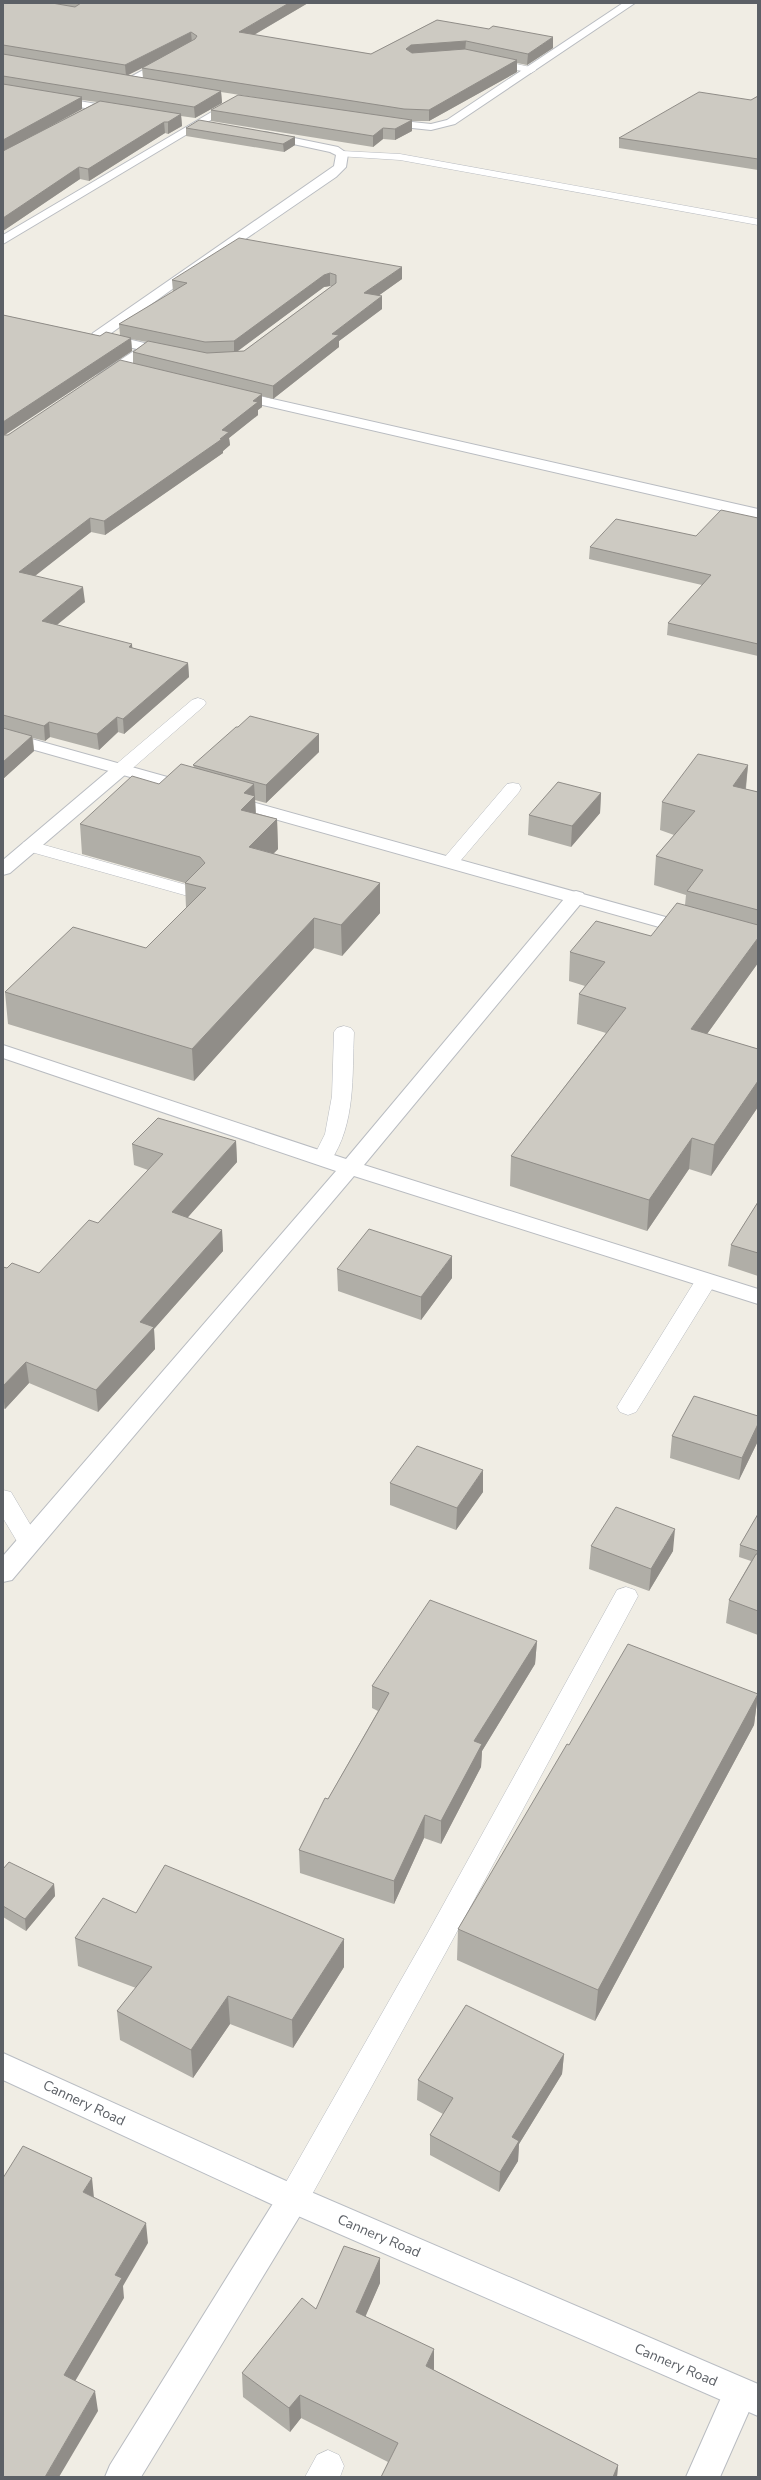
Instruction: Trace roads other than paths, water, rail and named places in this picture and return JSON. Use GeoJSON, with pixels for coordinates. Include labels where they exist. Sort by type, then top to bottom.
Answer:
{"type":"FeatureCollection","features":[{"type":"Feature","properties":{"kind":"street"},"geometry":{"type":"LineString","coordinates":[[374,121],[421,127],[441,126],[451,122],[630,3]]}},
{"type":"Feature","properties":{"kind":"street"},"geometry":{"type":"LineString","coordinates":[[143,84],[124,80],[177,54]]}},
{"type":"Feature","properties":{"kind":"street"},"geometry":{"type":"LineString","coordinates":[[3,91],[129,112]]}},
{"type":"Feature","properties":{"kind":"street"},"geometry":{"type":"LineString","coordinates":[[220,97],[248,102]]}},
{"type":"Feature","properties":{"kind":"street"},"geometry":{"type":"LineString","coordinates":[[3,240],[236,100]]}},
{"type":"Feature","properties":{"kind":"street"},"geometry":{"type":"LineString","coordinates":[[78,118],[98,107]]}},
{"type":"Feature","properties":{"kind":"street"},"geometry":{"type":"LineString","coordinates":[[182,120],[220,127]]}},
{"type":"Feature","properties":{"kind":"street"},"geometry":{"type":"LineString","coordinates":[[98,336],[166,287],[332,175],[340,167],[342,154],[324,145],[250,132]]}},
{"type":"Feature","properties":{"kind":"street"},"geometry":{"type":"LineString","coordinates":[[84,334],[163,351]]}},
{"type":"Feature","properties":{"kind":"street"},"geometry":{"type":"LineString","coordinates":[[96,382],[148,348]]}},
{"type":"Feature","properties":{"kind":"street"},"geometry":{"type":"LineString","coordinates":[[121,367],[136,371]]}},
{"type":"Feature","properties":{"kind":"street"},"geometry":{"type":"LineString","coordinates":[[221,391],[334,419],[645,486],[758,514]]}},
{"type":"Feature","properties":{"kind":"street"},"geometry":{"type":"LineString","coordinates":[[3,736],[705,934]]}},
{"type":"Feature","properties":{"kind":"street"},"geometry":{"type":"LineString","coordinates":[[3,869],[120,770]]}},
{"type":"Feature","properties":{"kind":"street"},"geometry":{"type":"LineString","coordinates":[[4,1570],[350,1168],[576,897]]}},
{"type":"Feature","properties":{"kind":"street"},"geometry":{"type":"LineString","coordinates":[[3,1051],[350,1168],[758,1297]]}},
{"type":"Feature","properties":{"kind":"street","name":"Cannery Road"},"geometry":{"type":"LineString","coordinates":[[3,2066],[293,2199],[749,2396]]}},
{"type":"Feature","properties":{"kind":"street"},"geometry":{"type":"LineString","coordinates":[[122,2477],[293,2199]]}},
{"type":"Feature","properties":{"kind":"street"},"geometry":{"type":"LineString","coordinates":[[703,2477],[749,2396]]}},
{"type":"Feature","properties":{"kind":"lane"},"geometry":{"type":"LineString","coordinates":[[480,59],[531,70]]}},
{"type":"Feature","properties":{"kind":"lane"},"geometry":{"type":"LineString","coordinates":[[342,154],[400,157],[758,222]]}},
{"type":"Feature","properties":{"kind":"lane"},"geometry":{"type":"LineString","coordinates":[[120,770],[198,703]]}},
{"type":"Feature","properties":{"kind":"lane"},"geometry":{"type":"LineString","coordinates":[[450,862],[513,788]]}},
{"type":"Feature","properties":{"kind":"lane"},"geometry":{"type":"LineString","coordinates":[[30,846],[195,893]]}},
{"type":"Feature","properties":{"kind":"lane"},"geometry":{"type":"LineString","coordinates":[[323,1158],[335,1134],[342,1096],[344,1032]]}},
{"type":"Feature","properties":{"kind":"lane"},"geometry":{"type":"LineString","coordinates":[[628,1407],[706,1281]]}},
{"type":"Feature","properties":{"kind":"lane"},"geometry":{"type":"LineString","coordinates":[[3,1498],[29,1542]]}},
{"type":"Feature","properties":{"kind":"lane"},"geometry":{"type":"LineString","coordinates":[[293,2199],[432,1951],[626,1596]]}}]}
